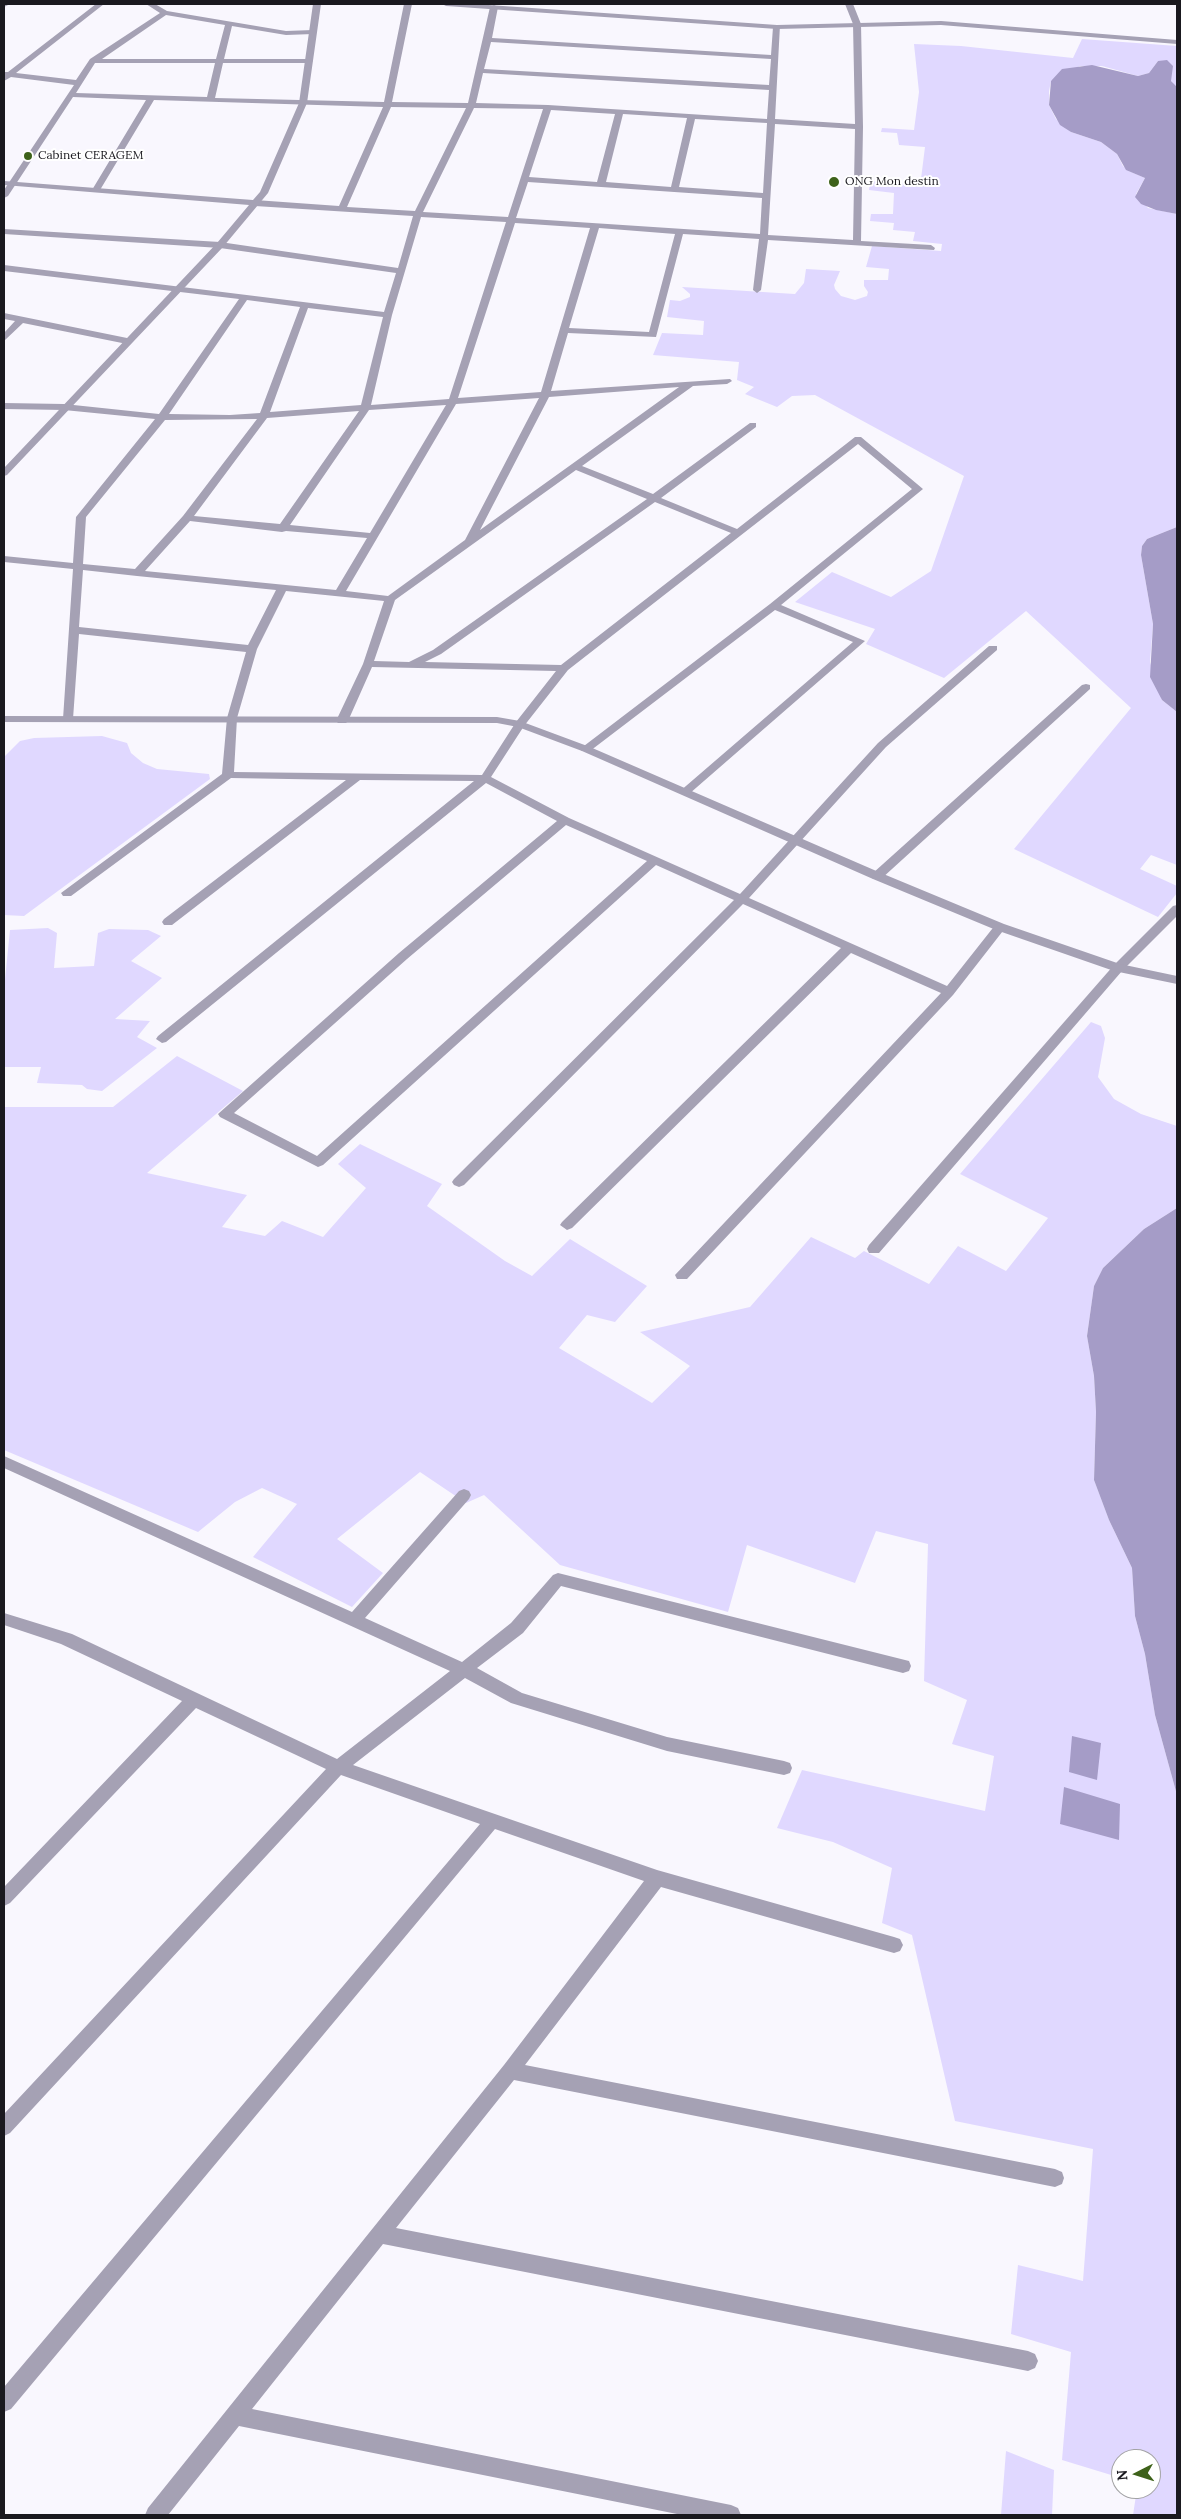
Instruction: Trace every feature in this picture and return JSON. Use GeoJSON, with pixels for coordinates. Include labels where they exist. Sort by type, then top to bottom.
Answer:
{"type":"FeatureCollection","features":[{"type":"Feature","properties":{"kind":"street"},"geometry":{"type":"LineString","coordinates":[[5,76],[100,4]]}},
{"type":"Feature","properties":{"kind":"street"},"geometry":{"type":"LineString","coordinates":[[150,4],[165,13],[286,33],[313,32]]}},
{"type":"Feature","properties":{"kind":"street"},"geometry":{"type":"LineString","coordinates":[[4,473],[126,341],[220,245],[264,193],[303,103],[317,4]]}},
{"type":"Feature","properties":{"kind":"street"},"geometry":{"type":"LineString","coordinates":[[342,208],[388,104],[408,4]]}},
{"type":"Feature","properties":{"kind":"street"},"geometry":{"type":"LineString","coordinates":[[446,4],[569,8],[777,27],[942,23],[1177,42]]}},
{"type":"Feature","properties":{"kind":"street"},"geometry":{"type":"LineString","coordinates":[[849,4],[857,24],[859,127],[857,243]]}},
{"type":"Feature","properties":{"kind":"street"},"geometry":{"type":"LineString","coordinates":[[282,529],[365,409],[388,315],[418,214],[470,106],[488,40],[494,7]]}},
{"type":"Feature","properties":{"kind":"street"},"geometry":{"type":"LineString","coordinates":[[4,196],[8,184],[94,61],[165,13]]}},
{"type":"Feature","properties":{"kind":"street"},"geometry":{"type":"LineString","coordinates":[[210,100],[218,61],[229,23]]}},
{"type":"Feature","properties":{"kind":"street"},"geometry":{"type":"LineString","coordinates":[[757,290],[764,237],[777,27]]}},
{"type":"Feature","properties":{"kind":"street"},"geometry":{"type":"LineString","coordinates":[[488,40],[774,57]]}},
{"type":"Feature","properties":{"kind":"street"},"geometry":{"type":"LineString","coordinates":[[94,61],[309,61]]}},
{"type":"Feature","properties":{"kind":"street"},"geometry":{"type":"LineString","coordinates":[[480,71],[773,88]]}},
{"type":"Feature","properties":{"kind":"street"},"geometry":{"type":"LineString","coordinates":[[5,76],[80,83]]}},
{"type":"Feature","properties":{"kind":"street"},"geometry":{"type":"LineString","coordinates":[[70,96],[303,103],[548,107],[859,127]]}},
{"type":"Feature","properties":{"kind":"street"},"geometry":{"type":"LineString","coordinates":[[96,190],[151,98]]}},
{"type":"Feature","properties":{"kind":"street"},"geometry":{"type":"LineString","coordinates":[[339,594],[452,403],[548,107]]}},
{"type":"Feature","properties":{"kind":"street"},"geometry":{"type":"LineString","coordinates":[[601,184],[620,111]]}},
{"type":"Feature","properties":{"kind":"street"},"geometry":{"type":"LineString","coordinates":[[674,190],[692,116]]}},
{"type":"Feature","properties":{"kind":"street"},"geometry":{"type":"LineString","coordinates":[[524,179],[767,196]]}},
{"type":"Feature","properties":{"kind":"street"},"geometry":{"type":"LineString","coordinates":[[8,184],[256,203],[931,248]]}},
{"type":"Feature","properties":{"kind":"street"},"geometry":{"type":"LineString","coordinates":[[468,543],[545,395],[595,226]]}},
{"type":"Feature","properties":{"kind":"street"},"geometry":{"type":"LineString","coordinates":[[4,231],[220,245],[402,270]]}},
{"type":"Feature","properties":{"kind":"street"},"geometry":{"type":"LineString","coordinates":[[564,330],[653,336],[680,231]]}},
{"type":"Feature","properties":{"kind":"street"},"geometry":{"type":"LineString","coordinates":[[4,268],[388,315]]}},
{"type":"Feature","properties":{"kind":"street"},"geometry":{"type":"LineString","coordinates":[[68,719],[81,516],[162,417],[245,297]]}},
{"type":"Feature","properties":{"kind":"street"},"geometry":{"type":"LineString","coordinates":[[137,573],[188,518],[263,417],[305,305]]}},
{"type":"Feature","properties":{"kind":"street"},"geometry":{"type":"LineString","coordinates":[[4,316],[126,341]]}},
{"type":"Feature","properties":{"kind":"street"},"geometry":{"type":"LineString","coordinates":[[4,338],[21,320]]}},
{"type":"Feature","properties":{"kind":"street"},"geometry":{"type":"LineString","coordinates":[[4,406],[64,407],[162,417],[263,417],[727,381]]}},
{"type":"Feature","properties":{"kind":"street"},"geometry":{"type":"LineString","coordinates":[[342,721],[368,664],[390,599],[691,384]]}},
{"type":"Feature","properties":{"kind":"street"},"geometry":{"type":"LineString","coordinates":[[411,665],[437,652],[654,498],[753,425]]}},
{"type":"Feature","properties":{"kind":"street"},"geometry":{"type":"LineString","coordinates":[[162,1039],[485,778],[520,724],[564,668],[858,439],[918,489],[774,606],[586,749]]}},
{"type":"Feature","properties":{"kind":"street"},"geometry":{"type":"LineString","coordinates":[[575,466],[740,532]]}},
{"type":"Feature","properties":{"kind":"street"},"geometry":{"type":"LineString","coordinates":[[188,518],[282,529],[372,536]]}},
{"type":"Feature","properties":{"kind":"street"},"geometry":{"type":"LineString","coordinates":[[4,559],[390,599]]}},
{"type":"Feature","properties":{"kind":"street"},"geometry":{"type":"LineString","coordinates":[[228,775],[232,718],[252,649],[282,588]]}},
{"type":"Feature","properties":{"kind":"street"},"geometry":{"type":"LineString","coordinates":[[684,792],[860,641],[774,606]]}},
{"type":"Feature","properties":{"kind":"street"},"geometry":{"type":"LineString","coordinates":[[73,630],[252,649]]}},
{"type":"Feature","properties":{"kind":"street"},"geometry":{"type":"LineString","coordinates":[[458,1182],[742,899],[882,745],[993,648]]}},
{"type":"Feature","properties":{"kind":"street"},"geometry":{"type":"LineString","coordinates":[[368,664],[564,668]]}},
{"type":"Feature","properties":{"kind":"street"},"geometry":{"type":"LineString","coordinates":[[877,876],[1086,687]]}},
{"type":"Feature","properties":{"kind":"street"},"geometry":{"type":"LineString","coordinates":[[4,719],[497,720],[520,724],[586,749],[877,876],[1000,927],[1118,968],[1177,980]]}},
{"type":"Feature","properties":{"kind":"street"},"geometry":{"type":"LineString","coordinates":[[67,893],[228,775],[485,778],[566,820],[949,992]]}},
{"type":"Feature","properties":{"kind":"street"},"geometry":{"type":"LineString","coordinates":[[168,922],[357,777]]}},
{"type":"Feature","properties":{"kind":"street"},"geometry":{"type":"LineString","coordinates":[[566,820],[403,956],[225,1114],[318,1162],[655,860]]}},
{"type":"Feature","properties":{"kind":"street"},"geometry":{"type":"LineString","coordinates":[[874,1249],[1118,968],[1177,909]]}},
{"type":"Feature","properties":{"kind":"street"},"geometry":{"type":"LineString","coordinates":[[682,1275],[949,992],[1000,927]]}},
{"type":"Feature","properties":{"kind":"street"},"geometry":{"type":"LineString","coordinates":[[567,1225],[850,947]]}},
{"type":"Feature","properties":{"kind":"street"},"geometry":{"type":"LineString","coordinates":[[4,1462],[465,1670],[518,1698],[667,1744],[784,1768]]}},
{"type":"Feature","properties":{"kind":"street"},"geometry":{"type":"LineString","coordinates":[[354,1620],[464,1495]]}},
{"type":"Feature","properties":{"kind":"street"},"geometry":{"type":"LineString","coordinates":[[4,2127],[338,1767],[517,1628],[558,1579],[903,1666]]}},
{"type":"Feature","properties":{"kind":"street"},"geometry":{"type":"LineString","coordinates":[[4,1619],[66,1639],[338,1767],[656,1878],[894,1946]]}},
{"type":"Feature","properties":{"kind":"street"},"geometry":{"type":"LineString","coordinates":[[4,1898],[194,1700]]}},
{"type":"Feature","properties":{"kind":"street"},"geometry":{"type":"LineString","coordinates":[[4,2402],[492,1821]]}},
{"type":"Feature","properties":{"kind":"street"},"geometry":{"type":"LineString","coordinates":[[155,2515],[510,2071],[656,1878]]}},
{"type":"Feature","properties":{"kind":"street"},"geometry":{"type":"LineString","coordinates":[[510,2071],[1055,2178]]}},
{"type":"Feature","properties":{"kind":"street"},"geometry":{"type":"LineString","coordinates":[[379,2234],[1028,2361]]}},
{"type":"Feature","properties":{"kind":"street"},"geometry":{"type":"LineString","coordinates":[[235,2414],[731,2515]]}},
{"type":"Feature","properties":{"kind":"shaded area"},"geometry":{"type":"Polygon","coordinates":[[[1082,39],[1177,46],[1177,87],[1158,61],[1149,73],[1138,76],[1102,66],[1080,66],[1051,81],[1049,91],[1049,105],[1056,119],[1071,132],[1101,142],[1117,154],[1123,166],[1129,171],[1145,178],[1136,194],[1148,208],[1177,214],[1177,527],[1147,539],[1142,546],[1141,555],[1153,624],[1150,662],[1162,700],[1177,712],[1177,865],[1151,855],[1140,869],[1177,886],[1177,893],[1158,917],[1014,849],[1131,708],[1026,611],[944,678],[866,644],[875,629],[795,602],[832,572],[891,597],[931,571],[964,476],[815,395],[792,396],[777,407],[745,394],[754,387],[737,380],[739,362],[653,355],[662,333],[703,335],[704,321],[667,317],[670,300],[680,301],[690,297],[690,294],[682,287],[795,294],[804,283],[806,269],[840,271],[834,285],[835,289],[841,296],[855,300],[867,296],[868,292],[864,286],[864,280],[888,280],[889,269],[866,267],[872,246],[941,251],[942,244],[913,241],[915,232],[893,230],[894,223],[870,221],[871,214],[893,214],[894,193],[869,190],[870,181],[911,184],[913,179],[921,179],[925,147],[899,145],[897,133],[881,132],[882,128],[914,130],[919,92],[914,44],[961,46],[1073,58],[1082,39]]]}},
{"type":"Feature","properties":{"kind":"shaded area"},"geometry":{"type":"Polygon","coordinates":[[[1167,60],[1173,66],[1171,81],[1177,87],[1177,214],[1156,210],[1141,204],[1135,197],[1145,178],[1126,170],[1117,154],[1101,142],[1071,132],[1060,125],[1049,105],[1051,81],[1062,69],[1092,65],[1138,76],[1149,73],[1158,61],[1167,60]]]}},
{"type":"Feature","properties":{"kind":"shaded area"},"geometry":{"type":"Polygon","coordinates":[[[1177,527],[1177,712],[1162,700],[1150,677],[1153,624],[1141,555],[1142,546],[1147,539],[1177,527]]]}},
{"type":"Feature","properties":{"kind":"shaded area"},"geometry":{"type":"Polygon","coordinates":[[[102,736],[127,743],[131,753],[143,763],[157,769],[209,774],[210,779],[24,916],[4,915],[4,757],[20,741],[34,738],[102,736]]]}},
{"type":"Feature","properties":{"kind":"shaded area"},"geometry":{"type":"Polygon","coordinates":[[[48,928],[57,933],[54,968],[94,966],[98,933],[109,929],[148,930],[161,936],[131,961],[162,978],[115,1019],[150,1021],[137,1037],[157,1048],[102,1091],[87,1089],[82,1085],[37,1083],[41,1067],[4,1067],[4,989],[10,930],[48,928]]]}},
{"type":"Feature","properties":{"kind":"shaded area"},"geometry":{"type":"Polygon","coordinates":[[[1091,1022],[1101,1026],[1105,1038],[1098,1077],[1114,1099],[1141,1114],[1177,1126],[1177,1208],[1144,1229],[1103,1268],[1094,1286],[1087,1336],[1094,1376],[1096,1412],[1094,1480],[1109,1520],[1132,1568],[1135,1616],[1145,1654],[1155,1715],[1177,1795],[1177,2515],[1133,2515],[1135,2499],[1161,2499],[1161,2449],[1111,2449],[1111,2475],[1062,2460],[1071,2352],[1011,2334],[1018,2265],[1083,2281],[1093,2149],[955,2121],[912,1935],[882,1923],[892,1868],[833,1842],[777,1828],[802,1770],[985,1811],[994,1756],[952,1744],[967,1700],[924,1681],[928,1544],[876,1531],[855,1583],[747,1545],[728,1612],[560,1565],[484,1495],[466,1503],[420,1472],[337,1539],[383,1573],[352,1607],[253,1557],[297,1504],[262,1488],[235,1502],[198,1532],[4,1450],[4,1107],[113,1107],[177,1056],[243,1091],[147,1173],[247,1195],[222,1227],[265,1236],[282,1221],[323,1237],[366,1188],[338,1164],[360,1144],[442,1184],[427,1206],[505,1261],[532,1276],[570,1239],[647,1286],[615,1322],[587,1315],[559,1348],[652,1403],[690,1366],[640,1332],[750,1307],[811,1237],[855,1258],[864,1251],[929,1284],[958,1246],[1006,1271],[1048,1218],[960,1174],[1091,1022]]]}},
{"type":"Feature","properties":{"kind":"shaded area"},"geometry":{"type":"Polygon","coordinates":[[[1177,1208],[1177,1795],[1155,1715],[1145,1654],[1135,1616],[1132,1568],[1109,1520],[1094,1480],[1096,1412],[1094,1376],[1087,1336],[1094,1286],[1103,1268],[1144,1229],[1177,1208]]]}},
{"type":"Feature","properties":{"kind":"shaded area"},"geometry":{"type":"Polygon","coordinates":[[[1072,1736],[1101,1743],[1097,1780],[1069,1772],[1072,1736]]]}},
{"type":"Feature","properties":{"kind":"shaded area"},"geometry":{"type":"Polygon","coordinates":[[[1064,1787],[1120,1804],[1119,1840],[1060,1824],[1064,1787]]]}},
{"type":"Feature","properties":{"kind":"shaded area"},"geometry":{"type":"Polygon","coordinates":[[[1006,2451],[1054,2470],[1052,2515],[1001,2515],[1006,2451]]]}},
{"type":"Feature","properties":{"kind":"place","name":"Cabinet CERAGEM"},"geometry":{"type":"Point","coordinates":[28,156]}},
{"type":"Feature","properties":{"kind":"place","name":"ONG Mon destin"},"geometry":{"type":"Point","coordinates":[834,182]}}]}
